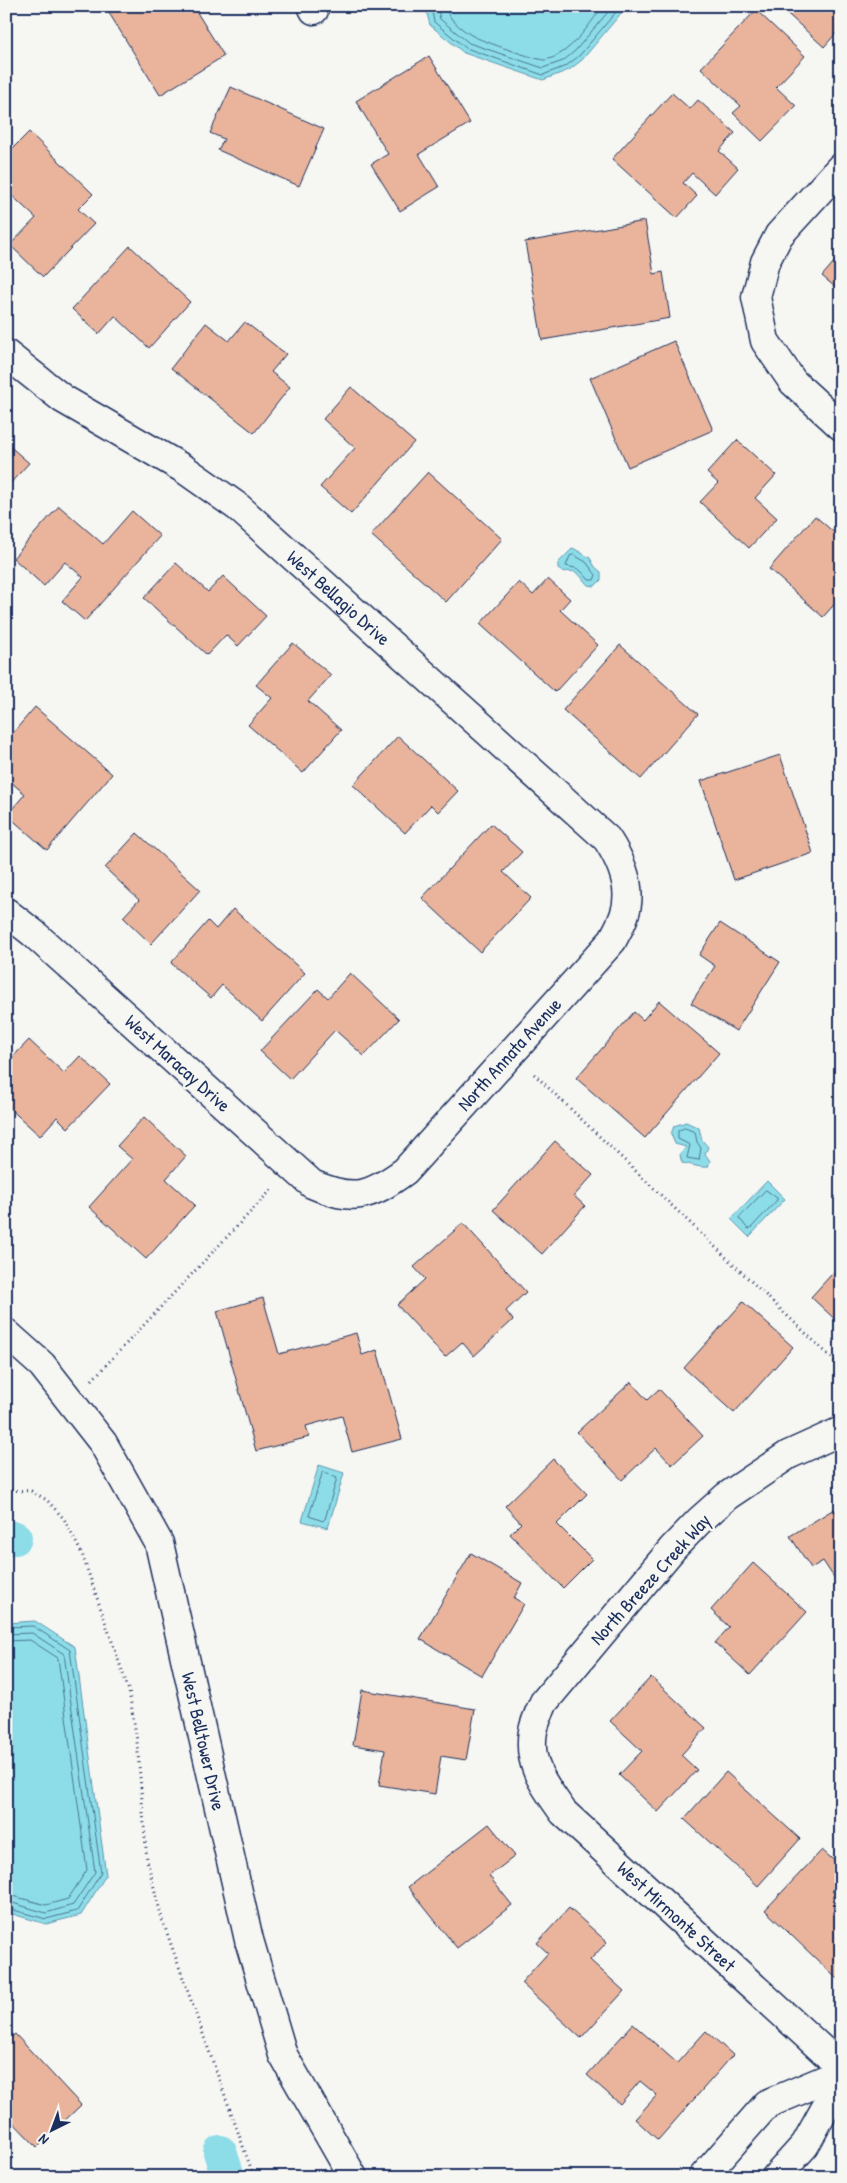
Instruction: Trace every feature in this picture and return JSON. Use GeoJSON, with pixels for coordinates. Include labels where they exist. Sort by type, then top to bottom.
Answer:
{"type":"FeatureCollection","features":[{"type":"Feature","properties":{"kind":"street"},"geometry":{"type":"LineString","coordinates":[[841,167],[779,235],[765,262],[756,297],[765,341],[792,382],[841,426]]}},
{"type":"Feature","properties":{"kind":"street","name":"West Bellagio Drive"},"geometry":{"type":"LineString","coordinates":[[6,354],[63,399],[184,469],[238,507],[607,839],[621,861],[628,886]]}},
{"type":"Feature","properties":{"kind":"street","name":"North Annata Avenue"},"geometry":{"type":"LineString","coordinates":[[358,1196],[382,1187],[405,1171],[612,941],[625,915],[628,886]]}},
{"type":"Feature","properties":{"kind":"street","name":"West Maracay Drive"},"geometry":{"type":"LineString","coordinates":[[6,912],[33,933],[312,1184],[333,1193],[358,1196]]}},
{"type":"Feature","properties":{"kind":"street","name":"West Belltower Drive"},"geometry":{"type":"LineString","coordinates":[[6,1333],[42,1365],[103,1443],[159,1543],[249,1940],[283,2055],[353,2177]]}},
{"type":"Feature","properties":{"kind":"street","name":"North Breeze Creek Way"},"geometry":{"type":"LineString","coordinates":[[532,1752],[533,1730],[544,1702],[679,1541],[727,1496],[788,1455],[841,1431]]}},
{"type":"Feature","properties":{"kind":"street","name":"West Mirmonte Street"},"geometry":{"type":"LineString","coordinates":[[532,1752],[540,1780],[564,1812],[841,2067]]}},
{"type":"Feature","properties":{"kind":"street"},"geometry":{"type":"LineString","coordinates":[[703,2177],[767,2104],[841,2073]]}},
{"type":"Feature","properties":{"kind":"street"},"geometry":{"type":"LineString","coordinates":[[776,2177],[805,2146],[841,2080]]}},
{"type":"Feature","properties":{"kind":"path"},"geometry":{"type":"LineString","coordinates":[[529,1070],[841,1367]]}},
{"type":"Feature","properties":{"kind":"path"},"geometry":{"type":"LineString","coordinates":[[90,1382],[276,1185]]}},
{"type":"Feature","properties":{"kind":"path"},"geometry":{"type":"LineString","coordinates":[[6,1490],[31,1491],[47,1500],[64,1519],[82,1554],[116,1649],[128,1691],[137,1741],[148,1860],[162,1919],[254,2177]]}},
{"type":"Feature","properties":{"kind":"water"},"geometry":{"type":"Polygon","coordinates":[[[425,6],[627,6],[582,60],[569,70],[543,80],[464,53],[430,25],[425,6]]]}},
{"type":"Feature","properties":{"kind":"water"},"geometry":{"type":"Polygon","coordinates":[[[573,548],[590,558],[595,567],[601,572],[601,580],[595,586],[588,585],[575,572],[558,569],[558,563],[573,548]]]}},
{"type":"Feature","properties":{"kind":"water"},"geometry":{"type":"Polygon","coordinates":[[[686,1122],[699,1128],[702,1140],[708,1147],[705,1154],[710,1161],[708,1167],[682,1163],[680,1155],[686,1147],[675,1144],[671,1134],[674,1126],[686,1122]]]}},
{"type":"Feature","properties":{"kind":"water"},"geometry":{"type":"Polygon","coordinates":[[[767,1181],[785,1199],[749,1237],[731,1219],[767,1181]]]}},
{"type":"Feature","properties":{"kind":"water"},"geometry":{"type":"Polygon","coordinates":[[[319,1465],[344,1473],[328,1528],[302,1521],[319,1465]]]}},
{"type":"Feature","properties":{"kind":"water"},"geometry":{"type":"Polygon","coordinates":[[[35,1621],[75,1647],[106,1875],[81,1915],[46,1924],[6,1912],[6,1623],[35,1621]]]}},
{"type":"Feature","properties":{"kind":"building"},"geometry":{"type":"Polygon","coordinates":[[[120,6],[193,6],[224,56],[160,95],[109,13],[120,6]]]}},
{"type":"Feature","properties":{"kind":"building"},"geometry":{"type":"Polygon","coordinates":[[[779,6],[841,6],[841,33],[838,31],[824,47],[779,6]]]}},
{"type":"Feature","properties":{"kind":"building"},"geometry":{"type":"Polygon","coordinates":[[[756,10],[805,56],[776,87],[796,106],[762,141],[733,113],[741,106],[701,68],[756,10]]]}},
{"type":"Feature","properties":{"kind":"building"},"geometry":{"type":"Polygon","coordinates":[[[429,56],[470,123],[419,154],[439,187],[400,211],[371,164],[388,154],[356,101],[429,56]]]}},
{"type":"Feature","properties":{"kind":"building"},"geometry":{"type":"Polygon","coordinates":[[[231,87],[324,129],[299,186],[218,150],[224,139],[210,133],[231,87]]]}},
{"type":"Feature","properties":{"kind":"building"},"geometry":{"type":"Polygon","coordinates":[[[672,93],[690,109],[698,100],[735,133],[719,151],[738,168],[715,194],[692,173],[683,183],[697,196],[677,218],[612,159],[672,93]]]}},
{"type":"Feature","properties":{"kind":"building"},"geometry":{"type":"Polygon","coordinates":[[[29,132],[93,194],[78,209],[94,224],[43,277],[10,245],[36,218],[6,190],[6,155],[29,132]]]}},
{"type":"Feature","properties":{"kind":"building"},"geometry":{"type":"Polygon","coordinates":[[[645,221],[654,274],[663,272],[670,318],[542,340],[525,242],[645,221]]]}},
{"type":"Feature","properties":{"kind":"building"},"geometry":{"type":"Polygon","coordinates":[[[130,246],[190,302],[149,348],[115,316],[99,334],[72,309],[130,246]]]}},
{"type":"Feature","properties":{"kind":"building"},"geometry":{"type":"Polygon","coordinates":[[[841,254],[841,292],[822,276],[841,254]]]}},
{"type":"Feature","properties":{"kind":"building"},"geometry":{"type":"Polygon","coordinates":[[[245,322],[286,354],[271,372],[290,387],[254,433],[171,368],[206,323],[229,341],[245,322]]]}},
{"type":"Feature","properties":{"kind":"building"},"geometry":{"type":"Polygon","coordinates":[[[674,341],[713,430],[628,467],[590,378],[674,341]]]}},
{"type":"Feature","properties":{"kind":"building"},"geometry":{"type":"Polygon","coordinates":[[[351,387],[414,442],[351,514],[320,487],[355,448],[323,419],[351,387]]]}},
{"type":"Feature","properties":{"kind":"building"},"geometry":{"type":"Polygon","coordinates":[[[737,440],[776,475],[755,498],[777,518],[749,548],[700,502],[718,483],[707,473],[737,440]]]}},
{"type":"Feature","properties":{"kind":"building"},"geometry":{"type":"Polygon","coordinates":[[[6,443],[29,463],[6,488],[6,443]]]}},
{"type":"Feature","properties":{"kind":"building"},"geometry":{"type":"Polygon","coordinates":[[[428,472],[502,539],[446,602],[371,535],[428,472]]]}},
{"type":"Feature","properties":{"kind":"building"},"geometry":{"type":"Polygon","coordinates":[[[59,506],[103,544],[132,511],[160,536],[85,621],[62,601],[83,577],[65,562],[44,586],[13,558],[59,506]]]}},
{"type":"Feature","properties":{"kind":"building"},"geometry":{"type":"Polygon","coordinates":[[[815,516],[837,535],[841,532],[841,597],[823,617],[769,569],[815,516]]]}},
{"type":"Feature","properties":{"kind":"building"},"geometry":{"type":"Polygon","coordinates":[[[176,563],[208,592],[223,576],[266,616],[238,646],[226,635],[207,655],[144,598],[176,563]]]}},
{"type":"Feature","properties":{"kind":"building"},"geometry":{"type":"Polygon","coordinates":[[[548,579],[570,599],[560,610],[598,645],[555,692],[480,624],[519,582],[533,595],[548,579]]]}},
{"type":"Feature","properties":{"kind":"building"},"geometry":{"type":"Polygon","coordinates":[[[293,643],[331,675],[308,701],[341,730],[303,773],[248,725],[272,698],[256,685],[293,643]]]}},
{"type":"Feature","properties":{"kind":"building"},"geometry":{"type":"Polygon","coordinates":[[[620,645],[698,714],[641,779],[563,710],[620,645]]]}},
{"type":"Feature","properties":{"kind":"building"},"geometry":{"type":"Polygon","coordinates":[[[35,707],[112,774],[47,850],[7,815],[25,794],[6,778],[6,741],[35,707]]]}},
{"type":"Feature","properties":{"kind":"building"},"geometry":{"type":"Polygon","coordinates":[[[398,736],[458,791],[438,812],[431,805],[405,833],[353,785],[398,736]]]}},
{"type":"Feature","properties":{"kind":"building"},"geometry":{"type":"Polygon","coordinates":[[[780,755],[813,853],[734,880],[701,781],[780,755]]]}},
{"type":"Feature","properties":{"kind":"building"},"geometry":{"type":"Polygon","coordinates":[[[491,824],[522,852],[503,872],[531,898],[480,952],[422,898],[491,824]]]}},
{"type":"Feature","properties":{"kind":"building"},"geometry":{"type":"Polygon","coordinates":[[[137,833],[200,890],[151,944],[123,917],[139,900],[105,868],[137,833]]]}},
{"type":"Feature","properties":{"kind":"building"},"geometry":{"type":"Polygon","coordinates":[[[233,909],[305,973],[262,1021],[222,985],[211,998],[171,963],[208,921],[216,929],[233,909]]]}},
{"type":"Feature","properties":{"kind":"building"},"geometry":{"type":"Polygon","coordinates":[[[720,923],[780,962],[736,1031],[691,1003],[715,966],[699,955],[720,923]]]}},
{"type":"Feature","properties":{"kind":"building"},"geometry":{"type":"Polygon","coordinates":[[[350,973],[399,1019],[364,1056],[335,1030],[290,1079],[260,1051],[318,989],[328,998],[350,973]]]}},
{"type":"Feature","properties":{"kind":"building"},"geometry":{"type":"Polygon","coordinates":[[[659,1001],[719,1053],[645,1138],[576,1078],[634,1012],[643,1020],[659,1001]]]}},
{"type":"Feature","properties":{"kind":"building"},"geometry":{"type":"Polygon","coordinates":[[[29,1040],[64,1073],[80,1056],[110,1084],[68,1128],[57,1117],[40,1136],[6,1105],[6,1064],[29,1040]]]}},
{"type":"Feature","properties":{"kind":"building"},"geometry":{"type":"Polygon","coordinates":[[[144,1117],[186,1156],[166,1179],[195,1205],[146,1259],[89,1207],[132,1159],[117,1146],[144,1117]]]}},
{"type":"Feature","properties":{"kind":"building"},"geometry":{"type":"Polygon","coordinates":[[[555,1141],[593,1175],[574,1196],[585,1206],[542,1254],[493,1210],[555,1141]]]}},
{"type":"Feature","properties":{"kind":"building"},"geometry":{"type":"Polygon","coordinates":[[[463,1223],[526,1292],[506,1311],[513,1320],[474,1356],[462,1342],[445,1357],[397,1305],[425,1279],[414,1267],[463,1223]]]}},
{"type":"Feature","properties":{"kind":"building"},"geometry":{"type":"Polygon","coordinates":[[[841,1264],[841,1325],[811,1297],[841,1264]]]}},
{"type":"Feature","properties":{"kind":"building"},"geometry":{"type":"Polygon","coordinates":[[[263,1298],[279,1354],[356,1333],[362,1355],[377,1350],[402,1439],[352,1452],[342,1416],[306,1426],[309,1437],[256,1451],[217,1311],[263,1298]]]}},
{"type":"Feature","properties":{"kind":"building"},"geometry":{"type":"Polygon","coordinates":[[[743,1302],[793,1347],[734,1413],[684,1368],[743,1302]]]}},
{"type":"Feature","properties":{"kind":"building"},"geometry":{"type":"Polygon","coordinates":[[[631,1382],[647,1400],[659,1389],[703,1436],[672,1465],[656,1448],[622,1480],[577,1432],[631,1382]]]}},
{"type":"Feature","properties":{"kind":"building"},"geometry":{"type":"Polygon","coordinates":[[[553,1459],[587,1494],[557,1524],[592,1559],[563,1588],[510,1534],[521,1523],[505,1506],[553,1459]]]}},
{"type":"Feature","properties":{"kind":"building"},"geometry":{"type":"Polygon","coordinates":[[[834,1509],[841,1520],[841,1588],[823,1561],[811,1568],[790,1536],[834,1509]]]}},
{"type":"Feature","properties":{"kind":"building"},"geometry":{"type":"Polygon","coordinates":[[[471,1553],[522,1583],[514,1598],[524,1604],[482,1676],[420,1639],[471,1553]]]}},
{"type":"Feature","properties":{"kind":"building"},"geometry":{"type":"Polygon","coordinates":[[[753,1563],[807,1612],[750,1675],[715,1643],[729,1627],[711,1610],[753,1563]]]}},
{"type":"Feature","properties":{"kind":"building"},"geometry":{"type":"Polygon","coordinates":[[[651,1677],[706,1728],[681,1755],[697,1770],[658,1812],[619,1775],[642,1751],[610,1721],[651,1677]]]}},
{"type":"Feature","properties":{"kind":"building"},"geometry":{"type":"Polygon","coordinates":[[[362,1690],[475,1709],[466,1760],[441,1756],[435,1794],[379,1785],[385,1750],[353,1745],[362,1690]]]}},
{"type":"Feature","properties":{"kind":"building"},"geometry":{"type":"Polygon","coordinates":[[[726,1772],[800,1839],[758,1886],[684,1819],[726,1772]]]}},
{"type":"Feature","properties":{"kind":"building"},"geometry":{"type":"Polygon","coordinates":[[[489,1824],[515,1856],[489,1876],[512,1905],[457,1948],[408,1887],[489,1824]]]}},
{"type":"Feature","properties":{"kind":"building"},"geometry":{"type":"Polygon","coordinates":[[[822,1850],[841,1867],[841,1881],[832,1891],[841,1899],[841,1975],[837,1979],[765,1910],[822,1850]]]}},
{"type":"Feature","properties":{"kind":"building"},"geometry":{"type":"Polygon","coordinates":[[[569,1908],[607,1942],[590,1960],[624,1991],[581,2038],[521,1983],[548,1953],[537,1943],[569,1908]]]}},
{"type":"Feature","properties":{"kind":"building"},"geometry":{"type":"Polygon","coordinates":[[[633,2024],[677,2063],[706,2031],[733,2055],[658,2140],[635,2119],[657,2095],[640,2081],[620,2104],[587,2075],[633,2024]]]}},
{"type":"Feature","properties":{"kind":"building"},"geometry":{"type":"Polygon","coordinates":[[[15,2034],[81,2105],[37,2147],[6,2115],[6,2042],[15,2034]]]}},
{"type":"Feature","properties":{"kind":"waterway"},"geometry":{"type":"LineString","coordinates":[[6,1538],[15,1538]]}},
{"type":"Feature","properties":{"kind":"waterway"},"geometry":{"type":"LineString","coordinates":[[220,2152],[228,2177]]}}]}
